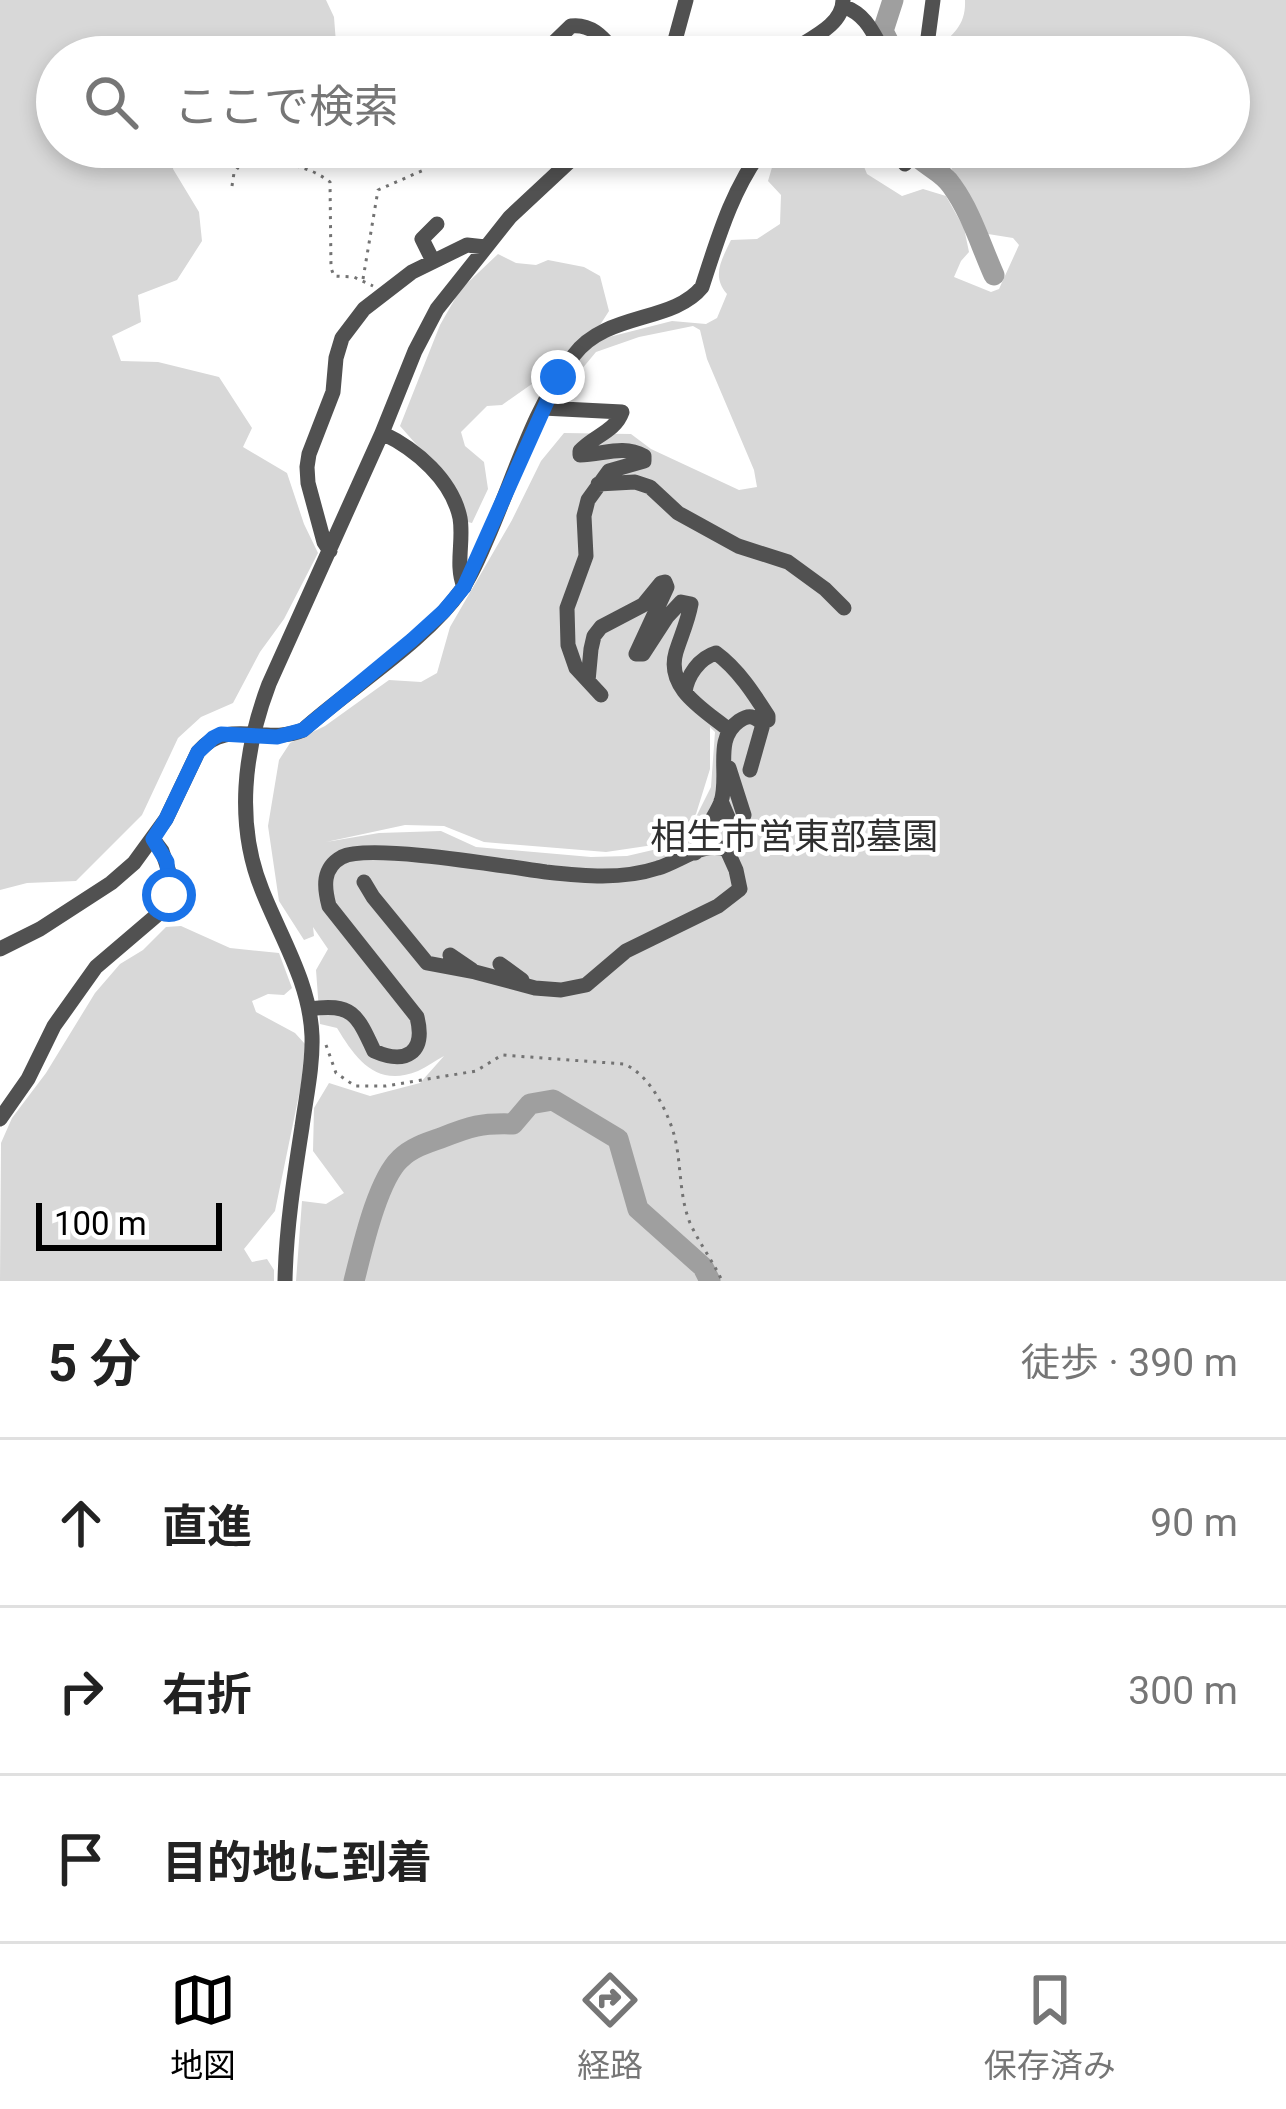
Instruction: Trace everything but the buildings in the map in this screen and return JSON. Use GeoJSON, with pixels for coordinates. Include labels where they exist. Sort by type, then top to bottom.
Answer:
{"type":"FeatureCollection","features":[{"type":"Feature","properties":{"kind":"street"},"geometry":{"type":"LineString","coordinates":[[676,36],[686,0]]}},
{"type":"Feature","properties":{"kind":"street"},"geometry":{"type":"LineString","coordinates":[[928,36],[933,0]]}},
{"type":"Feature","properties":{"kind":"street"},"geometry":{"type":"LineString","coordinates":[[814,36],[837,20],[844,4],[860,13],[874,36]]}},
{"type":"Feature","properties":{"kind":"street"},"geometry":{"type":"LineString","coordinates":[[561,36],[578,25],[600,36]]}},
{"type":"Feature","properties":{"kind":"street"},"geometry":{"type":"LineString","coordinates":[[285,1281],[312,1036],[298,971],[251,856],[245,813],[247,764],[254,735],[269,684],[437,309],[485,247],[562,168]]}},
{"type":"Feature","properties":{"kind":"street"},"geometry":{"type":"LineString","coordinates":[[0,949],[40,929],[134,863],[173,807],[205,743],[221,734],[277,737],[303,730],[428,626],[464,587],[543,408],[577,350],[622,322],[695,296],[731,201],[749,168]]}},
{"type":"Feature","properties":{"kind":"street"},"geometry":{"type":"LineString","coordinates":[[433,261],[422,239],[437,224]]}},
{"type":"Feature","properties":{"kind":"street"},"geometry":{"type":"LineString","coordinates":[[330,551],[308,483],[309,454],[333,392],[342,338],[364,308],[412,272],[467,245],[485,247]]}},
{"type":"Feature","properties":{"kind":"street"},"geometry":{"type":"LineString","coordinates":[[543,408],[622,412],[616,425],[586,443],[580,455],[621,448],[644,456],[644,461],[609,471],[588,500],[586,556],[567,608],[568,645],[576,668],[601,695]]}},
{"type":"Feature","properties":{"kind":"street"},"geometry":{"type":"LineString","coordinates":[[382,433],[419,456],[441,479],[460,516],[459,573],[464,587]]}},
{"type":"Feature","properties":{"kind":"street"},"geometry":{"type":"LineString","coordinates":[[598,484],[634,482],[650,487],[678,513],[738,546],[788,562],[844,608]]}},
{"type":"Feature","properties":{"kind":"street"},"geometry":{"type":"LineString","coordinates":[[588,681],[594,636],[601,627],[643,605],[665,582],[636,654],[643,654],[674,608],[691,604],[674,658],[676,678],[685,692],[729,730]]}},
{"type":"Feature","properties":{"kind":"street"},"geometry":{"type":"LineString","coordinates":[[685,692],[696,667],[716,653],[752,690],[768,716],[750,770]]}},
{"type":"Feature","properties":{"kind":"street"},"geometry":{"type":"LineString","coordinates":[[695,853],[721,802],[725,736],[746,716],[762,723]]}},
{"type":"Feature","properties":{"kind":"street"},"geometry":{"type":"LineString","coordinates":[[724,760],[744,815]]}},
{"type":"Feature","properties":{"kind":"street"},"geometry":{"type":"LineString","coordinates":[[721,802],[739,843]]}},
{"type":"Feature","properties":{"kind":"street"},"geometry":{"type":"LineString","coordinates":[[0,1119],[28,1079],[54,1026],[96,967],[164,908],[170,875],[153,839]]}},
{"type":"Feature","properties":{"kind":"street"},"geometry":{"type":"LineString","coordinates":[[309,1009],[350,1010],[374,1051],[389,1058],[405,1057],[422,1035],[417,1017],[329,906],[324,887],[331,866],[344,856],[387,849],[610,876],[659,868],[719,846],[727,850],[740,889],[718,906],[626,951],[586,985],[561,990],[427,963],[364,882]]}},
{"type":"Feature","properties":{"kind":"street"},"geometry":{"type":"LineString","coordinates":[[450,955],[475,972]]}},
{"type":"Feature","properties":{"kind":"street"},"geometry":{"type":"LineString","coordinates":[[500,964],[535,988]]}},
{"type":"Feature","properties":{"kind":"path"},"geometry":{"type":"LineString","coordinates":[[232,187],[238,168]]}},
{"type":"Feature","properties":{"kind":"path"},"geometry":{"type":"LineString","coordinates":[[310,168],[330,182],[334,277],[354,277],[386,292]]}},
{"type":"Feature","properties":{"kind":"path"},"geometry":{"type":"LineString","coordinates":[[363,281],[378,190],[426,169]]}},
{"type":"Feature","properties":{"kind":"path"},"geometry":{"type":"LineString","coordinates":[[312,1036],[324,1037],[336,1072],[355,1087],[386,1087],[476,1071],[502,1055],[624,1064],[636,1069],[650,1085],[673,1132],[684,1204],[722,1281]]}},
{"type":"Feature","properties":{"kind":"green space"},"geometry":{"type":"Polygon","coordinates":[[[0,0],[326,0],[335,36],[36,36],[36,168],[173,168],[199,212],[202,241],[177,280],[138,295],[141,322],[112,336],[121,361],[158,362],[219,377],[252,428],[243,447],[287,473],[318,553],[233,703],[201,717],[178,738],[142,815],[76,881],[27,883],[0,890],[0,0]]]}},
{"type":"Feature","properties":{"kind":"green space","name":"相生市営東部墓園"},"geometry":{"type":"Polygon","coordinates":[[[965,0],[1286,0],[1286,1281],[296,1281],[302,1201],[326,1204],[344,1193],[313,1151],[314,1108],[329,1083],[370,1096],[420,1083],[444,1056],[418,1071],[390,1076],[360,1060],[337,1028],[320,1024],[316,970],[328,949],[313,927],[314,936],[304,940],[279,901],[268,826],[279,760],[290,743],[325,726],[389,680],[421,682],[437,673],[450,627],[541,461],[564,433],[631,434],[651,449],[739,490],[757,487],[700,330],[693,326],[596,352],[581,370],[556,367],[502,405],[487,406],[461,432],[465,446],[484,462],[488,489],[472,523],[463,521],[438,469],[400,426],[440,325],[460,290],[498,254],[516,263],[536,265],[548,260],[584,267],[600,276],[609,311],[600,325],[605,338],[672,321],[706,324],[717,318],[727,294],[719,274],[731,240],[757,239],[780,224],[781,195],[768,181],[772,168],[865,168],[902,196],[923,189],[946,196],[964,228],[969,252],[954,277],[991,292],[999,289],[1019,245],[1013,238],[988,234],[952,168],[1250,168],[1250,36],[951,36],[963,16],[965,0]],[[710,727],[710,769],[696,814],[667,843],[606,852],[484,842],[444,826],[405,825],[326,842],[379,833],[441,831],[476,847],[627,856],[670,846],[688,833],[711,787],[715,732],[710,727]]]}},
{"type":"Feature","properties":{"kind":"green space"},"geometry":{"type":"Polygon","coordinates":[[[181,926],[230,948],[279,953],[292,988],[284,995],[268,994],[252,1001],[256,1012],[295,1033],[305,1044],[275,1211],[244,1249],[252,1262],[267,1259],[274,1281],[0,1281],[1,1143],[12,1118],[95,993],[120,964],[166,927],[181,926]]]}},
{"type":"Feature","properties":{"kind":"waterway"},"geometry":{"type":"LineString","coordinates":[[886,36],[893,0]]}},
{"type":"Feature","properties":{"kind":"waterway"},"geometry":{"type":"LineString","coordinates":[[932,168],[959,196],[994,275]]}},
{"type":"Feature","properties":{"kind":"waterway"},"geometry":{"type":"LineString","coordinates":[[354,1281],[377,1199],[400,1159],[419,1146],[469,1128],[513,1124],[530,1104],[553,1100],[618,1139],[638,1209],[703,1267],[710,1281]]}},
{"type":"Feature","properties":{"kind":"route"},"geometry":{"type":"LineString","coordinates":[[169,895],[167,862],[153,839],[198,752],[221,734],[277,737],[303,730],[444,611],[464,587],[558,377]]}}]}
